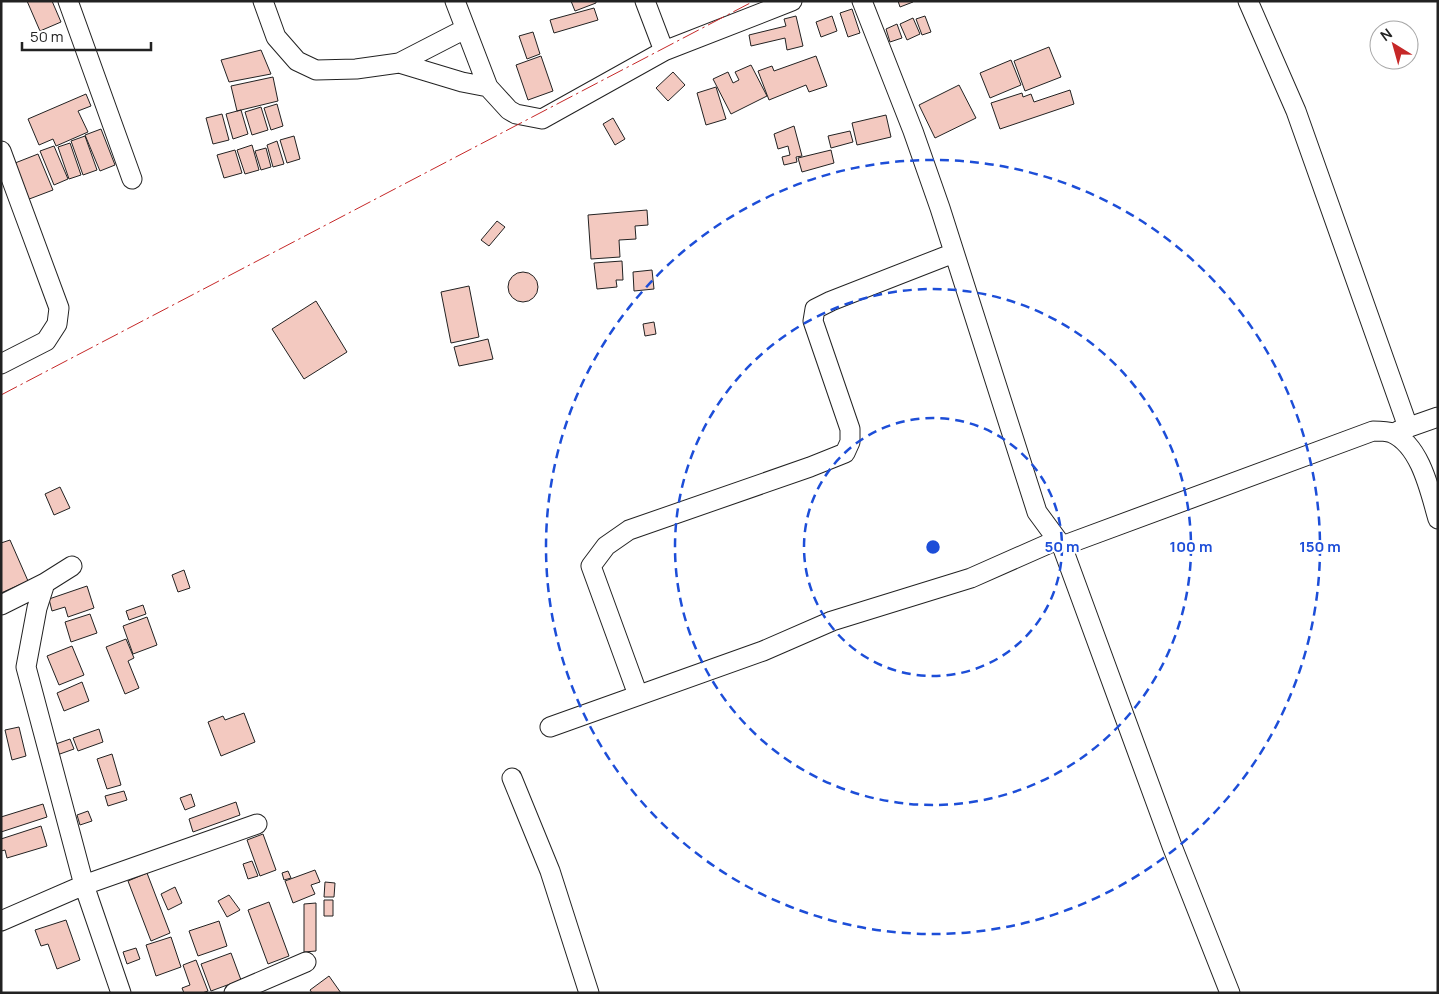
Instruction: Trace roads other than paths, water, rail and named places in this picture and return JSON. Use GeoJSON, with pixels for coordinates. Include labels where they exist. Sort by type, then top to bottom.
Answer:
{"type":"FeatureCollection","features":[{"type":"Feature","properties":{"kind":"street"},"geometry":{"type":"LineString","coordinates":[[68,1],[132,179]]}},
{"type":"Feature","properties":{"kind":"street"},"geometry":{"type":"LineString","coordinates":[[263,1],[276,37],[297,61],[316,70],[356,69],[399,62],[465,29]]}},
{"type":"Feature","properties":{"kind":"street"},"geometry":{"type":"LineString","coordinates":[[455,1],[488,87],[509,110],[516,114],[542,119],[664,51],[792,1]]}},
{"type":"Feature","properties":{"kind":"street"},"geometry":{"type":"LineString","coordinates":[[645,1],[664,51]]}},
{"type":"Feature","properties":{"kind":"street"},"geometry":{"type":"LineString","coordinates":[[862,1],[913,131],[1037,512],[1060,543],[1172,846],[1230,993]]}},
{"type":"Feature","properties":{"kind":"street"},"geometry":{"type":"LineString","coordinates":[[1248,1],[1296,111],[1400,430],[1425,475],[1438,519]]}},
{"type":"Feature","properties":{"kind":"street"},"geometry":{"type":"LineString","coordinates":[[399,62],[462,82],[488,87]]}},
{"type":"Feature","properties":{"kind":"street"},"geometry":{"type":"LineString","coordinates":[[1,150],[59,308],[57,324],[46,341],[1,364]]}},
{"type":"Feature","properties":{"kind":"street"},"geometry":{"type":"LineString","coordinates":[[638,695],[591,566],[606,546],[628,530],[810,467],[845,452],[850,442],[850,429],[814,321],[815,309],[954,253]]}},
{"type":"Feature","properties":{"kind":"street"},"geometry":{"type":"LineString","coordinates":[[550,727],[763,651],[832,621],[971,578],[1060,543],[1373,431],[1400,430],[1438,417]]}},
{"type":"Feature","properties":{"kind":"street"},"geometry":{"type":"LineString","coordinates":[[1,604],[45,583],[72,566]]}},
{"type":"Feature","properties":{"kind":"street"},"geometry":{"type":"LineString","coordinates":[[45,583],[37,608],[26,667],[84,885],[121,993]]}},
{"type":"Feature","properties":{"kind":"street"},"geometry":{"type":"LineString","coordinates":[[512,778],[550,872],[589,993]]}},
{"type":"Feature","properties":{"kind":"street"},"geometry":{"type":"LineString","coordinates":[[1,921],[84,885],[257,824]]}},
{"type":"Feature","properties":{"kind":"street"},"geometry":{"type":"LineString","coordinates":[[234,993],[306,962]]}}]}
